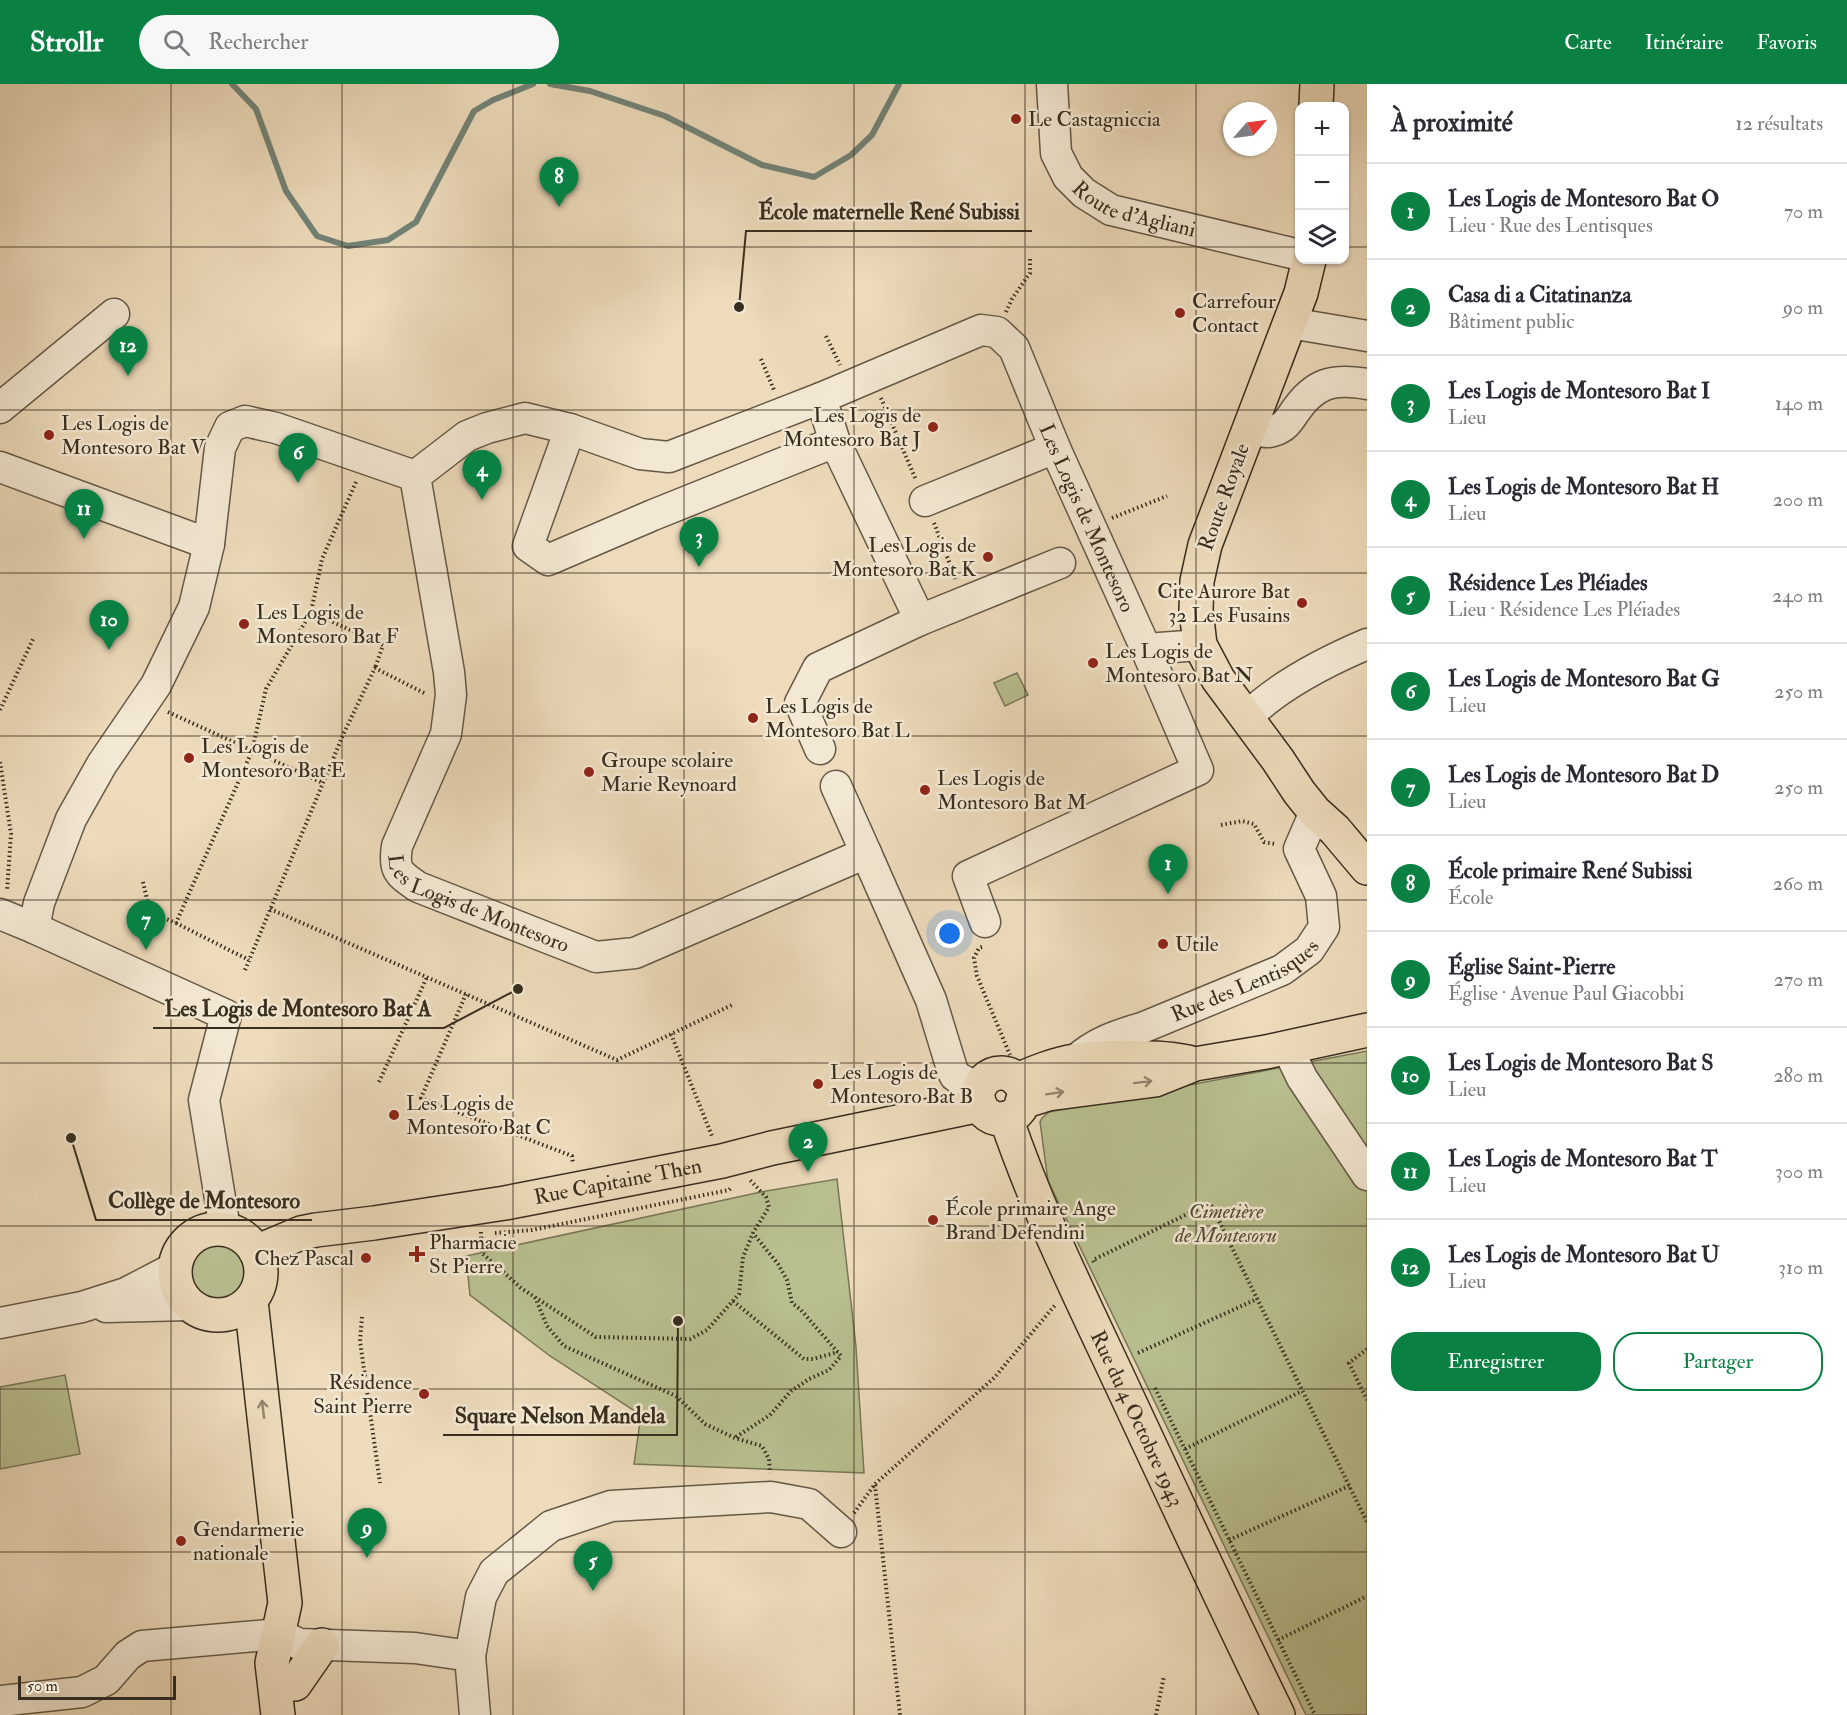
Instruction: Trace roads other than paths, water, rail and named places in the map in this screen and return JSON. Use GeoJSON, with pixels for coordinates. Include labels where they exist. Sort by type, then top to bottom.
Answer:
{"type":"FeatureCollection","features":[{"type":"Feature","properties":{"kind":"main road"},"geometry":{"type":"LineString","coordinates":[[1316,102],[1317,84]]}},
{"type":"Feature","properties":{"kind":"main road","name":"Route Royale"},"geometry":{"type":"LineString","coordinates":[[1308,264],[1301,293],[1203,554],[1197,581],[1196,610],[1200,645],[1218,679],[1315,812],[1335,830],[1367,868]]}},
{"type":"Feature","properties":{"kind":"main road","name":"Rue Capitaine Then"},"geometry":{"type":"LineString","coordinates":[[256,1252],[301,1233],[316,1230],[504,1203],[576,1189],[734,1168],[772,1148],[1002,1095],[1039,1071],[1155,1080],[1195,1064],[1367,1030]]}},
{"type":"Feature","properties":{"kind":"main road","name":"Rue Capitaine Then"},"geometry":{"type":"LineString","coordinates":[[1082,1075],[1115,1058],[1176,1059],[1195,1064]]}},
{"type":"Feature","properties":{"kind":"main road","name":"Rue du 4 Octobre 1943"},"geometry":{"type":"LineString","coordinates":[[1002,1095],[1028,1180],[1085,1276],[1228,1613],[1278,1715]]}},
{"type":"Feature","properties":{"kind":"main road"},"geometry":{"type":"LineString","coordinates":[[211,1229],[225,1229],[238,1233],[256,1252],[261,1264],[258,1290],[241,1308],[216,1316],[201,1313],[189,1305],[177,1288],[174,1268],[186,1242],[197,1234],[211,1229]]}},
{"type":"Feature","properties":{"kind":"main road"},"geometry":{"type":"LineString","coordinates":[[241,1308],[285,1603],[272,1663],[278,1715]]}},
{"type":"Feature","properties":{"kind":"main road"},"geometry":{"type":"LineString","coordinates":[[279,1634],[292,1661],[296,1700]]}},
{"type":"Feature","properties":{"kind":"main road"},"geometry":{"type":"LineString","coordinates":[[296,1700],[310,1659],[322,1645]]}},
{"type":"Feature","properties":{"kind":"street","name":"Route d'Agliani"},"geometry":{"type":"LineString","coordinates":[[1052,84],[1056,153],[1068,177],[1084,193],[1111,210],[1295,254]]}},
{"type":"Feature","properties":{"kind":"street"},"geometry":{"type":"LineString","coordinates":[[0,408],[114,314]]}},
{"type":"Feature","properties":{"kind":"street"},"geometry":{"type":"LineString","coordinates":[[1290,323],[1367,336]]}},
{"type":"Feature","properties":{"kind":"street","name":"Les Logis de Montesoro"},"geometry":{"type":"LineString","coordinates":[[821,398],[849,384],[981,330],[997,332],[1014,348],[1055,448],[1198,770],[968,876],[986,933]]}},
{"type":"Feature","properties":{"kind":"street"},"geometry":{"type":"LineString","coordinates":[[1250,428],[1271,433],[1285,426],[1302,401],[1322,385],[1345,380],[1367,384]]}},
{"type":"Feature","properties":{"kind":"street"},"geometry":{"type":"LineString","coordinates":[[34,927],[39,903],[71,819],[102,764],[156,685],[194,607],[209,544],[220,448],[230,427],[245,421],[276,428],[415,476],[467,436],[525,418],[570,429],[640,454],[669,457],[821,398],[835,442],[920,620]]}},
{"type":"Feature","properties":{"kind":"street"},"geometry":{"type":"LineString","coordinates":[[570,429],[528,546],[548,560],[835,442]]}},
{"type":"Feature","properties":{"kind":"street"},"geometry":{"type":"LineString","coordinates":[[925,501],[1055,448]]}},
{"type":"Feature","properties":{"kind":"street"},"geometry":{"type":"LineString","coordinates":[[0,467],[209,544]]}},
{"type":"Feature","properties":{"kind":"street","name":"Les Logis de Montesoro"},"geometry":{"type":"LineString","coordinates":[[415,476],[451,695],[446,734],[397,846],[395,861],[402,876],[418,888],[596,957],[635,953],[866,853]]}},
{"type":"Feature","properties":{"kind":"street"},"geometry":{"type":"LineString","coordinates":[[820,749],[800,704],[818,668],[920,620],[1060,563]]}},
{"type":"Feature","properties":{"kind":"street"},"geometry":{"type":"LineString","coordinates":[[1246,718],[1258,706],[1330,659],[1367,644]]}},
{"type":"Feature","properties":{"kind":"street"},"geometry":{"type":"LineString","coordinates":[[1146,649],[1200,645]]}},
{"type":"Feature","properties":{"kind":"street"},"geometry":{"type":"LineString","coordinates":[[836,786],[931,1000],[955,1076],[1002,1095]]}},
{"type":"Feature","properties":{"kind":"street","name":"Rue des Lentisques"},"geometry":{"type":"LineString","coordinates":[[1082,1075],[1089,1048],[1282,970],[1309,951],[1324,927],[1321,896],[1299,849],[1315,812]]}},
{"type":"Feature","properties":{"kind":"street"},"geometry":{"type":"LineString","coordinates":[[2,915],[34,927],[226,1015],[204,1101],[225,1229]]}},
{"type":"Feature","properties":{"kind":"street","name":"Rue des Lentisques"},"geometry":{"type":"LineString","coordinates":[[1115,1058],[1142,1028]]}},
{"type":"Feature","properties":{"kind":"street"},"geometry":{"type":"LineString","coordinates":[[1287,1047],[1302,1078],[1367,1175]]}},
{"type":"Feature","properties":{"kind":"street"},"geometry":{"type":"LineString","coordinates":[[0,1323],[82,1307],[126,1293],[174,1268]]}},
{"type":"Feature","properties":{"kind":"street"},"geometry":{"type":"LineString","coordinates":[[82,1307],[189,1305]]}},
{"type":"Feature","properties":{"kind":"street"},"geometry":{"type":"LineString","coordinates":[[475,1715],[470,1656],[481,1597],[494,1572],[551,1526],[611,1506],[771,1497],[809,1504],[841,1532]]}},
{"type":"Feature","properties":{"kind":"street"},"geometry":{"type":"LineString","coordinates":[[0,1701],[82,1692],[106,1680],[128,1655],[142,1646],[279,1634],[299,1644],[415,1648],[470,1656]]}},
{"type":"Feature","properties":{"kind":"waterway"},"geometry":{"type":"LineString","coordinates":[[232,84],[256,109],[286,191],[317,236],[348,246],[388,240],[416,222],[474,111],[493,100],[533,84]]}},
{"type":"Feature","properties":{"kind":"waterway"},"geometry":{"type":"LineString","coordinates":[[550,84],[590,91],[665,116],[762,165],[814,177],[851,155],[872,135],[899,84]]}},
{"type":"Feature","properties":{"kind":"place","name":"Le Castagniccia"},"geometry":{"type":"Point","coordinates":[1016,119]}},
{"type":"Feature","properties":{"kind":"place","name":"École primaire René Subissi"},"geometry":{"type":"Point","coordinates":[559,207]}},
{"type":"Feature","properties":{"kind":"place","name":"École maternelle René Subissi"},"geometry":{"type":"Point","coordinates":[739,307]}},
{"type":"Feature","properties":{"kind":"place","name":"Carrefour Contact"},"geometry":{"type":"Point","coordinates":[1180,313]}},
{"type":"Feature","properties":{"kind":"place","name":"Les Logis de Montesoro Bat U"},"geometry":{"type":"Point","coordinates":[128,376]}},
{"type":"Feature","properties":{"kind":"place","name":"Les Logis de Montesoro Bat J"},"geometry":{"type":"Point","coordinates":[933,427]}},
{"type":"Feature","properties":{"kind":"place","name":"Les Logis de Montesoro Bat V"},"geometry":{"type":"Point","coordinates":[49,435]}},
{"type":"Feature","properties":{"kind":"place","name":"Les Logis de Montesoro Bat G"},"geometry":{"type":"Point","coordinates":[298,483]}},
{"type":"Feature","properties":{"kind":"place","name":"Les Logis de Montesoro Bat H"},"geometry":{"type":"Point","coordinates":[482,500]}},
{"type":"Feature","properties":{"kind":"place","name":"Les Logis de Montesoro Bat T"},"geometry":{"type":"Point","coordinates":[84,539]}},
{"type":"Feature","properties":{"kind":"place","name":"Les Logis de Montesoro Bat K"},"geometry":{"type":"Point","coordinates":[988,557]}},
{"type":"Feature","properties":{"kind":"place","name":"Les Logis de Montesoro Bat I"},"geometry":{"type":"Point","coordinates":[699,567]}},
{"type":"Feature","properties":{"kind":"place","name":"Cite Aurore Bat 32 Les Fusains"},"geometry":{"type":"Point","coordinates":[1302,603]}},
{"type":"Feature","properties":{"kind":"place","name":"Les Logis de Montesoro Bat F"},"geometry":{"type":"Point","coordinates":[244,624]}},
{"type":"Feature","properties":{"kind":"place","name":"Les Logis de Montesoro Bat S"},"geometry":{"type":"Point","coordinates":[109,650]}},
{"type":"Feature","properties":{"kind":"place","name":"Les Logis de Montesoro Bat N"},"geometry":{"type":"Point","coordinates":[1093,663]}},
{"type":"Feature","properties":{"kind":"place","name":"Les Logis de Montesoro Bat L"},"geometry":{"type":"Point","coordinates":[753,718]}},
{"type":"Feature","properties":{"kind":"place","name":"Les Logis de Montesoro Bat E"},"geometry":{"type":"Point","coordinates":[189,758]}},
{"type":"Feature","properties":{"kind":"place","name":"Groupe scolaire Marie Reynoard"},"geometry":{"type":"Point","coordinates":[589,772]}},
{"type":"Feature","properties":{"kind":"place","name":"Les Logis de Montesoro Bat M"},"geometry":{"type":"Point","coordinates":[925,790]}},
{"type":"Feature","properties":{"kind":"place","name":"Les Logis de Montesoro Bat O"},"geometry":{"type":"Point","coordinates":[1168,894]}},
{"type":"Feature","properties":{"kind":"place","name":"Utile"},"geometry":{"type":"Point","coordinates":[1163,944]}},
{"type":"Feature","properties":{"kind":"place","name":"Les Logis de Montesoro Bat D"},"geometry":{"type":"Point","coordinates":[146,950]}},
{"type":"Feature","properties":{"kind":"place","name":"Les Logis de Montesoro Bat A"},"geometry":{"type":"Point","coordinates":[518,989]}},
{"type":"Feature","properties":{"kind":"place","name":"Les Logis de Montesoro Bat B"},"geometry":{"type":"Point","coordinates":[818,1084]}},
{"type":"Feature","properties":{"kind":"place","name":"Les Logis de Montesoro Bat C"},"geometry":{"type":"Point","coordinates":[394,1115]}},
{"type":"Feature","properties":{"kind":"place","name":"Collège de Montesoro"},"geometry":{"type":"Point","coordinates":[71,1138]}},
{"type":"Feature","properties":{"kind":"place","name":"Casa di a Citatinanza"},"geometry":{"type":"Point","coordinates":[808,1172]}},
{"type":"Feature","properties":{"kind":"place","name":"École primaire Ange Brand Defendini"},"geometry":{"type":"Point","coordinates":[933,1220]}},
{"type":"Feature","properties":{"kind":"place","name":"Pharmacie St Pierre"},"geometry":{"type":"Point","coordinates":[417,1254]}},
{"type":"Feature","properties":{"kind":"place","name":"Chez Pascal"},"geometry":{"type":"Point","coordinates":[366,1258]}},
{"type":"Feature","properties":{"kind":"place","name":"Square Nelson Mandela"},"geometry":{"type":"Point","coordinates":[678,1321]}},
{"type":"Feature","properties":{"kind":"place","name":"Résidence Saint Pierre"},"geometry":{"type":"Point","coordinates":[424,1394]}},
{"type":"Feature","properties":{"kind":"place","name":"Gendarmerie nationale"},"geometry":{"type":"Point","coordinates":[181,1541]}},
{"type":"Feature","properties":{"kind":"place","name":"Église Saint-Pierre"},"geometry":{"type":"Point","coordinates":[367,1558]}},
{"type":"Feature","properties":{"kind":"place","name":"Résidence Les Pléiades"},"geometry":{"type":"Point","coordinates":[593,1591]}},
{"type":"Feature","properties":{"kind":"park label","name":"Cimetière de Montesoru"},"geometry":{"type":"Point","coordinates":[1226,1223]}}]}
